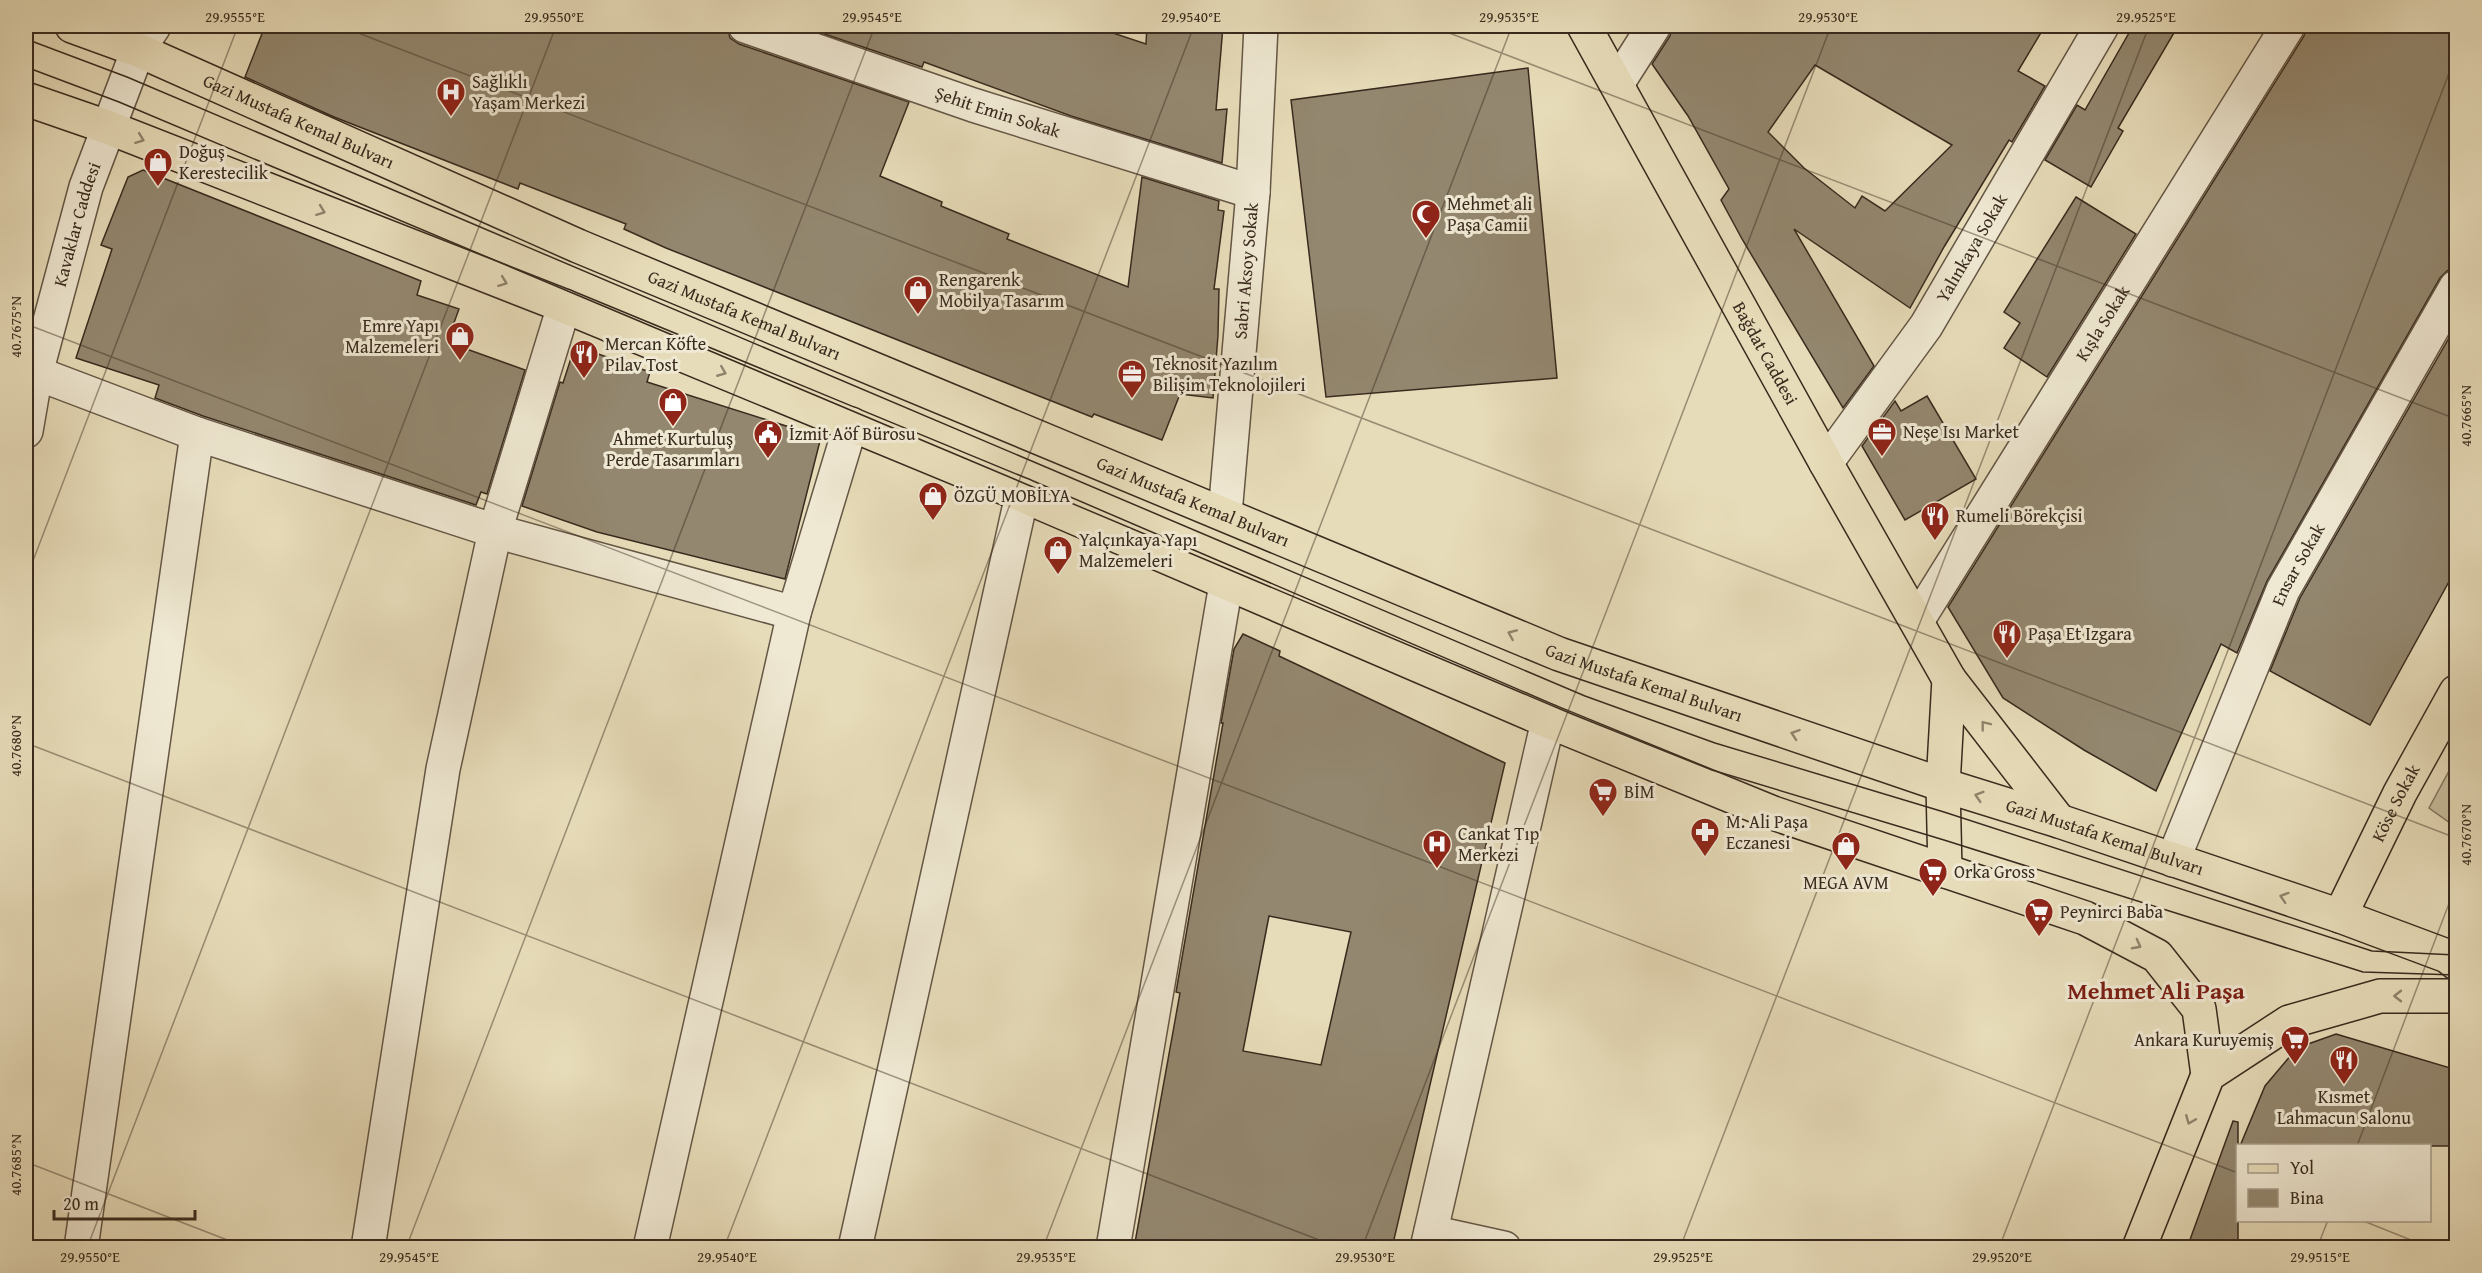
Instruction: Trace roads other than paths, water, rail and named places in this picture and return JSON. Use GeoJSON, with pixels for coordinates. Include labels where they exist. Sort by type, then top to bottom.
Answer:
{"type":"FeatureCollection","features":[{"type":"Feature","properties":{"kind":"main road","name":"Gazi Mustafa Kemal Bulvarı"},"geometry":{"type":"LineString","coordinates":[[72,26],[146,38],[578,246],[1559,654],[1943,785],[2059,821],[2340,916]]}},
{"type":"Feature","properties":{"kind":"main road","name":"Bağdat Caddesi"},"geometry":{"type":"LineString","coordinates":[[1584,26],[1949,680],[2059,821]]}},
{"type":"Feature","properties":{"kind":"main road"},"geometry":{"type":"LineString","coordinates":[[26,99],[110,128],[564,306],[1022,495],[1548,721],[1773,813],[2085,918],[2157,956],[2199,1009],[2208,1075],[2139,1248]]}},
{"type":"Feature","properties":{"kind":"main road"},"geometry":{"type":"LineString","coordinates":[[1945,871],[1943,785],[1949,680]]}},
{"type":"Feature","properties":{"kind":"main road","name":"Köse Sokak"},"geometry":{"type":"LineString","coordinates":[[2340,916],[2400,793],[2457,692]]}},
{"type":"Feature","properties":{"kind":"main road"},"geometry":{"type":"LineString","coordinates":[[2340,916],[2446,956],[2457,963]]}},
{"type":"Feature","properties":{"kind":"main road"},"geometry":{"type":"LineString","coordinates":[[2208,1075],[2289,1022],[2380,996],[2457,996]]}},
{"type":"Feature","properties":{"kind":"street","name":"Şehit Emin Sokak"},"geometry":{"type":"LineString","coordinates":[[745,26],[972,105],[1253,192]]}},
{"type":"Feature","properties":{"kind":"street","name":"Sabri Aksoy Sokak"},"geometry":{"type":"LineString","coordinates":[[1225,514],[1243,438],[1261,26]]}},
{"type":"Feature","properties":{"kind":"street"},"geometry":{"type":"LineString","coordinates":[[1617,84],[1654,26]]}},
{"type":"Feature","properties":{"kind":"street","name":"Yalınkaya Sokak"},"geometry":{"type":"LineString","coordinates":[[1826,463],[1926,326],[2103,26]]}},
{"type":"Feature","properties":{"kind":"street","name":"Kışla Sokak"},"geometry":{"type":"LineString","coordinates":[[1917,621],[2288,26]]}},
{"type":"Feature","properties":{"kind":"street","name":"Kavaklar Caddesi"},"geometry":{"type":"LineString","coordinates":[[26,431],[36,373],[86,187],[146,38]]}},
{"type":"Feature","properties":{"kind":"street","name":"Ensar Sokak"},"geometry":{"type":"LineString","coordinates":[[2173,860],[2283,590],[2457,287]]}},
{"type":"Feature","properties":{"kind":"street"},"geometry":{"type":"LineString","coordinates":[[368,1248],[443,769],[495,531],[564,306]]}},
{"type":"Feature","properties":{"kind":"street"},"geometry":{"type":"LineString","coordinates":[[36,373],[197,434],[495,531],[794,613]]}},
{"type":"Feature","properties":{"kind":"street"},"geometry":{"type":"LineString","coordinates":[[650,1248],[794,613],[850,424]]}},
{"type":"Feature","properties":{"kind":"street"},"geometry":{"type":"LineString","coordinates":[[81,1248],[197,434]]}},
{"type":"Feature","properties":{"kind":"street"},"geometry":{"type":"LineString","coordinates":[[855,1248],[1022,495]]}},
{"type":"Feature","properties":{"kind":"street"},"geometry":{"type":"LineString","coordinates":[[1113,1248],[1226,584]]}},
{"type":"Feature","properties":{"kind":"street"},"geometry":{"type":"LineString","coordinates":[[1504,1248],[1429,1240],[1548,721]]}},
{"type":"Feature","properties":{"kind":"tram line"},"geometry":{"type":"LineString","coordinates":[[26,39],[127,77],[1585,696],[1715,743],[1944,812],[2372,951],[2456,955]]}},
{"type":"Feature","properties":{"kind":"tram line"},"geometry":{"type":"LineString","coordinates":[[26,67],[119,102],[1572,714],[1712,770],[1944,840],[2363,972],[2456,975]]}},
{"type":"Feature","properties":{"kind":"place","name":"Sağlıklı Yaşam Merkezi"},"geometry":{"type":"Point","coordinates":[451,118]}},
{"type":"Feature","properties":{"kind":"place","name":"Doğuş Kerestecilik"},"geometry":{"type":"Point","coordinates":[158,188]}},
{"type":"Feature","properties":{"kind":"place","name":"Mehmet ali Paşa Camii"},"geometry":{"type":"Point","coordinates":[1426,240]}},
{"type":"Feature","properties":{"kind":"place","name":"Rengarenk Mobilya Tasarım"},"geometry":{"type":"Point","coordinates":[918,316]}},
{"type":"Feature","properties":{"kind":"place","name":"Emre Yapı Malzemeleri"},"geometry":{"type":"Point","coordinates":[460,362]}},
{"type":"Feature","properties":{"kind":"place","name":"Mercan Köfte Pilav Tost"},"geometry":{"type":"Point","coordinates":[584,380]}},
{"type":"Feature","properties":{"kind":"place","name":"Teknosit Yazılım Bilişim Teknolojileri"},"geometry":{"type":"Point","coordinates":[1132,400]}},
{"type":"Feature","properties":{"kind":"place","name":"Ahmet Kurtuluş Perde Tasarımları"},"geometry":{"type":"Point","coordinates":[673,428]}},
{"type":"Feature","properties":{"kind":"place","name":"Neşe Isı Market"},"geometry":{"type":"Point","coordinates":[1882,458]}},
{"type":"Feature","properties":{"kind":"place","name":"İzmit Aöf Bürosu"},"geometry":{"type":"Point","coordinates":[768,460]}},
{"type":"Feature","properties":{"kind":"place","name":"ÖZGÜ MOBİLYA"},"geometry":{"type":"Point","coordinates":[933,522]}},
{"type":"Feature","properties":{"kind":"place","name":"Rumeli Börekçisi"},"geometry":{"type":"Point","coordinates":[1935,542]}},
{"type":"Feature","properties":{"kind":"place","name":"Yalçınkaya Yapı Malzemeleri"},"geometry":{"type":"Point","coordinates":[1058,576]}},
{"type":"Feature","properties":{"kind":"place","name":"Paşa Et Izgara"},"geometry":{"type":"Point","coordinates":[2007,660]}},
{"type":"Feature","properties":{"kind":"place","name":"BİM"},"geometry":{"type":"Point","coordinates":[1603,818]}},
{"type":"Feature","properties":{"kind":"place","name":"M. Ali Paşa Eczanesi"},"geometry":{"type":"Point","coordinates":[1705,858]}},
{"type":"Feature","properties":{"kind":"place","name":"Cankat Tıp Merkezi"},"geometry":{"type":"Point","coordinates":[1437,870]}},
{"type":"Feature","properties":{"kind":"place","name":"MEGA AVM"},"geometry":{"type":"Point","coordinates":[1846,872]}},
{"type":"Feature","properties":{"kind":"place","name":"Orka Gross"},"geometry":{"type":"Point","coordinates":[1933,898]}},
{"type":"Feature","properties":{"kind":"place","name":"Peynirci Baba"},"geometry":{"type":"Point","coordinates":[2039,938]}},
{"type":"Feature","properties":{"kind":"place","name":"Ankara Kuruyemiş"},"geometry":{"type":"Point","coordinates":[2295,1066]}},
{"type":"Feature","properties":{"kind":"place","name":"Kısmet Lahmacun Salonu"},"geometry":{"type":"Point","coordinates":[2344,1086]}},
{"type":"Feature","properties":{"kind":"district","name":"Mehmet Ali Paşa"},"geometry":{"type":"Point","coordinates":[2156,991]}}]}
